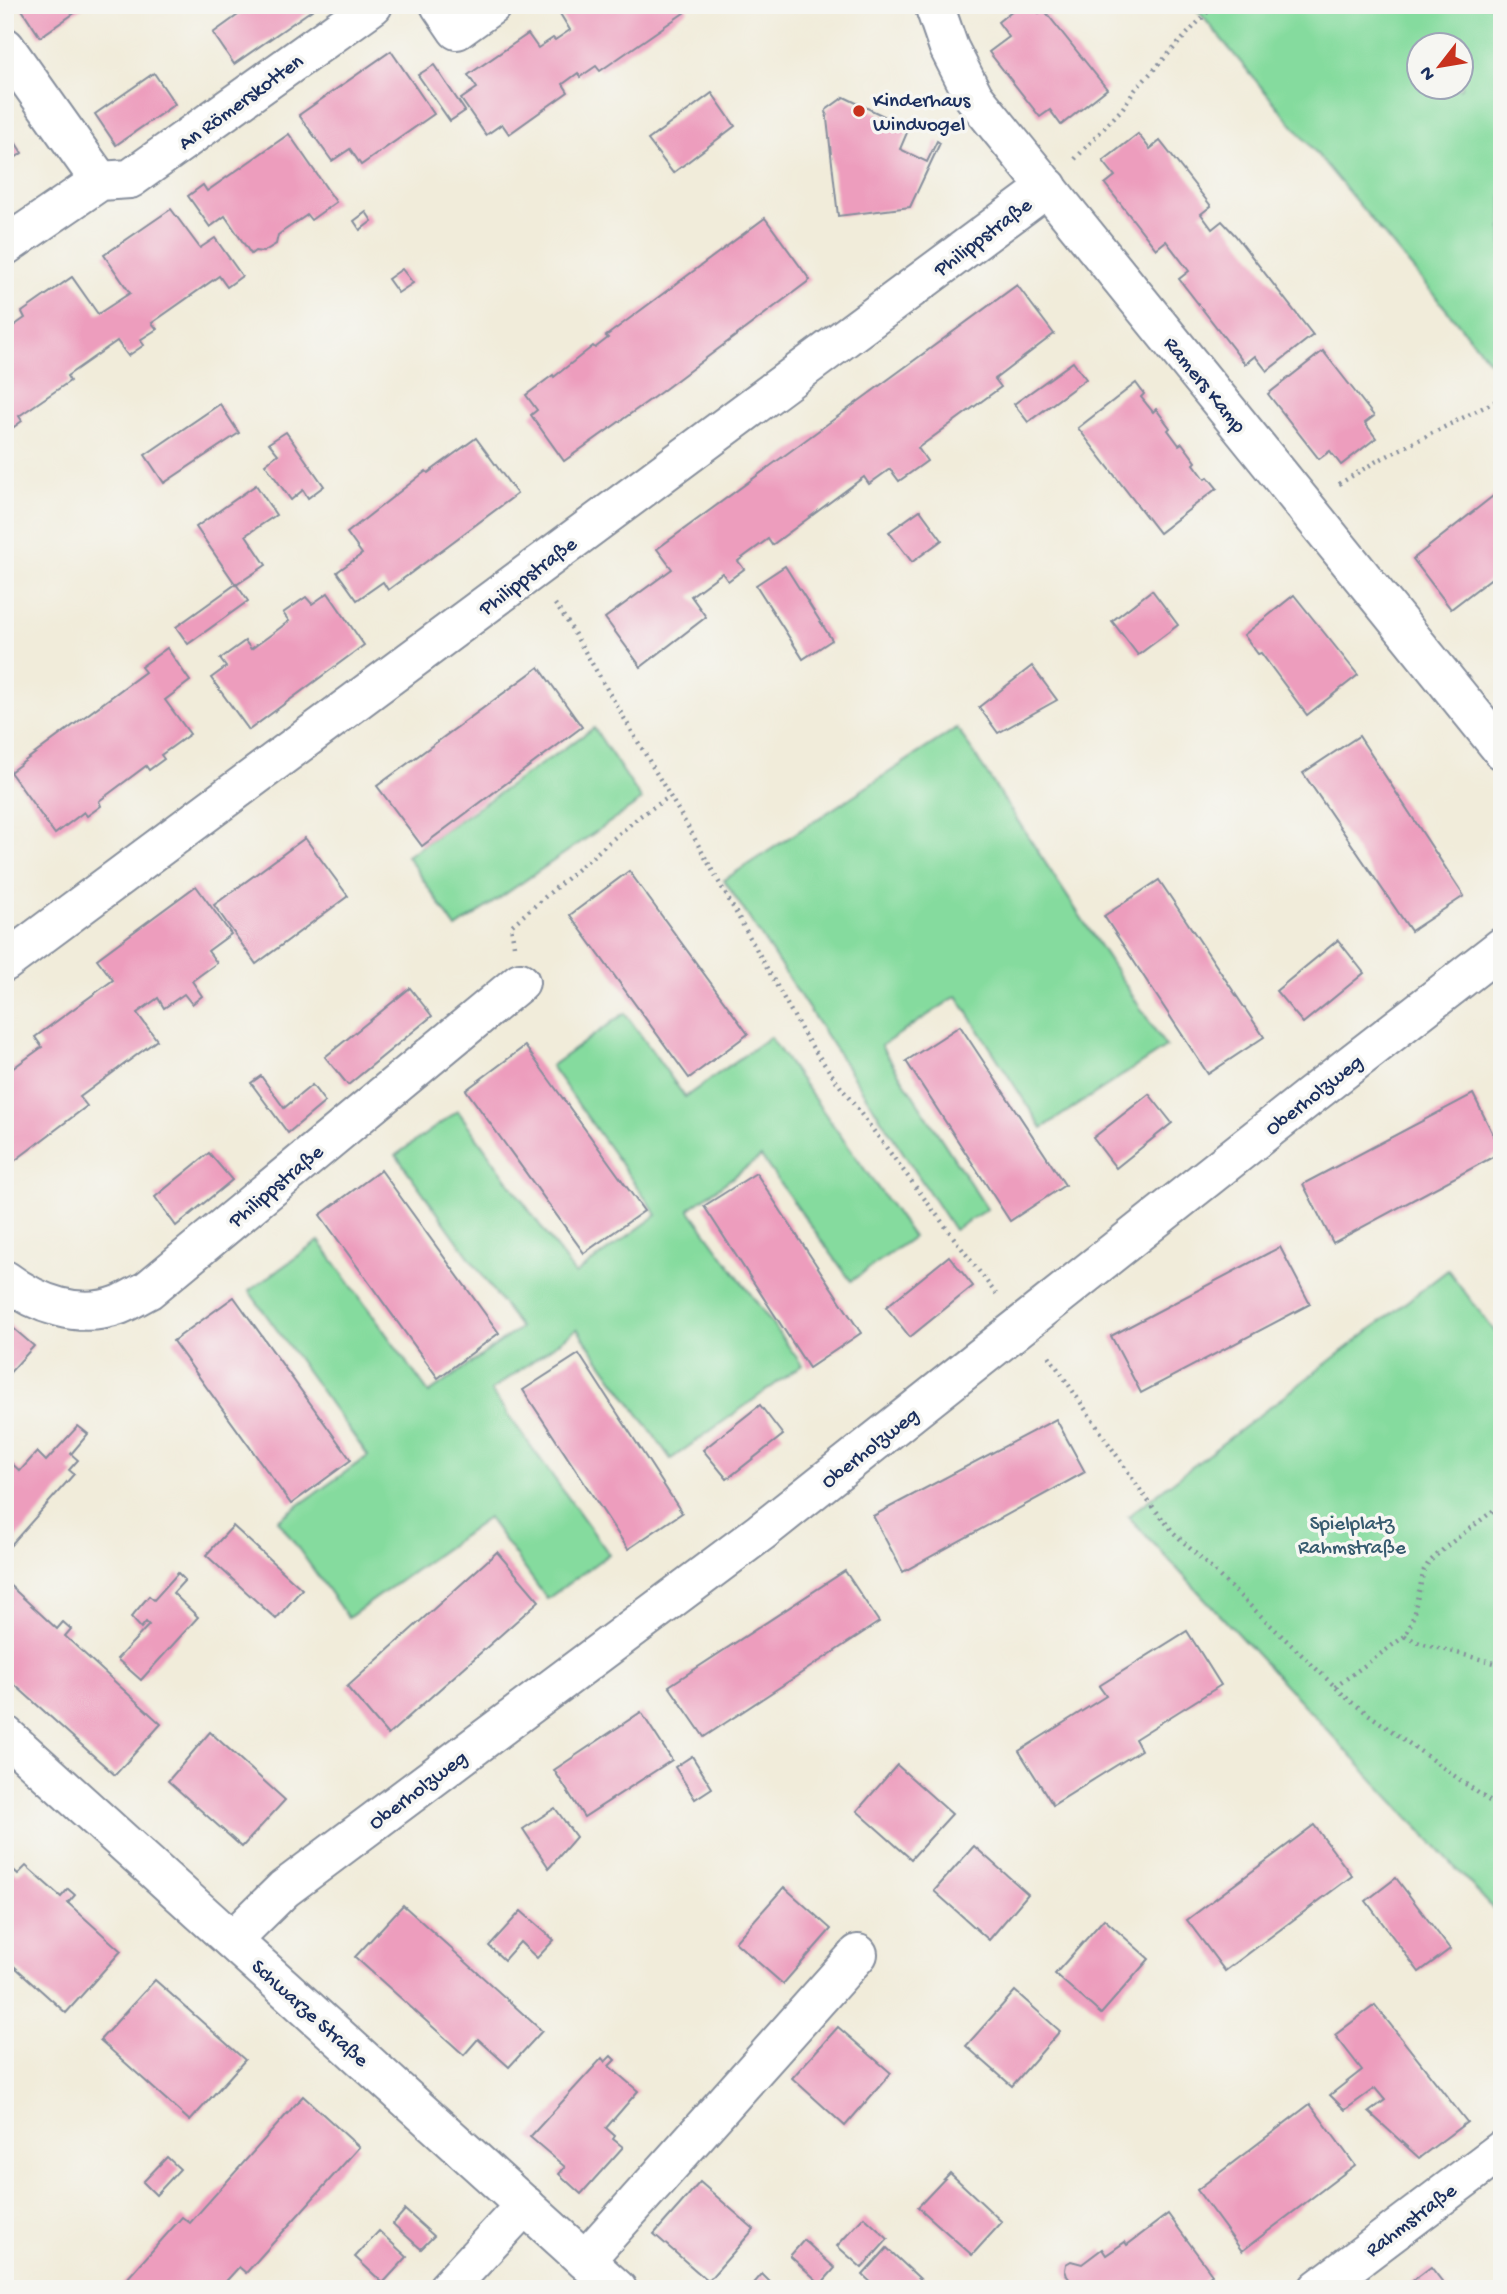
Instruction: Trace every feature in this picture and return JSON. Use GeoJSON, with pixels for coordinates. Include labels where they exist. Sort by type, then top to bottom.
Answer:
{"type":"FeatureCollection","features":[{"type":"Feature","properties":{"kind":"street","name":"An Römerskotten"},"geometry":{"type":"LineString","coordinates":[[5,246],[100,181],[130,179],[373,5]]}},
{"type":"Feature","properties":{"kind":"street"},"geometry":{"type":"LineString","coordinates":[[440,5],[457,30],[492,5]]}},
{"type":"Feature","properties":{"kind":"street","name":"Ramers Kamp"},"geometry":{"type":"LineString","coordinates":[[934,5],[949,48],[974,97],[1502,750]]}},
{"type":"Feature","properties":{"kind":"street"},"geometry":{"type":"LineString","coordinates":[[5,47],[100,181]]}},
{"type":"Feature","properties":{"kind":"street","name":"Philippstraße"},"geometry":{"type":"LineString","coordinates":[[5,961],[1048,187]]}},
{"type":"Feature","properties":{"kind":"street","name":"Oberholzweg"},"geometry":{"type":"LineString","coordinates":[[232,1940],[284,1889],[761,1532],[1502,947]]}},
{"type":"Feature","properties":{"kind":"street","name":"Philippstraße"},"geometry":{"type":"LineString","coordinates":[[5,1280],[20,1292],[51,1306],[83,1311],[116,1306],[148,1290],[520,982]]}},
{"type":"Feature","properties":{"kind":"street","name":"Schwarze Straße"},"geometry":{"type":"LineString","coordinates":[[5,1735],[617,2289]]}},
{"type":"Feature","properties":{"kind":"street"},"geometry":{"type":"LineString","coordinates":[[585,2260],[858,1954]]}},
{"type":"Feature","properties":{"kind":"street","name":"Rahmstraße"},"geometry":{"type":"LineString","coordinates":[[1318,2289],[1502,2150]]}},
{"type":"Feature","properties":{"kind":"street"},"geometry":{"type":"LineString","coordinates":[[447,2289],[525,2205]]}},
{"type":"Feature","properties":{"kind":"path"},"geometry":{"type":"LineString","coordinates":[[1048,187],[1122,109],[1135,90],[1214,5]]}},
{"type":"Feature","properties":{"kind":"path"},"geometry":{"type":"LineString","coordinates":[[1305,506],[1375,462],[1502,398]]}},
{"type":"Feature","properties":{"kind":"path"},"geometry":{"type":"LineString","coordinates":[[532,572],[567,621],[691,832],[806,1038],[977,1270],[1044,1349],[1144,1497],[1174,1533],[1368,1716],[1502,1810]]}},
{"type":"Feature","properties":{"kind":"path"},"geometry":{"type":"LineString","coordinates":[[520,982],[511,926],[640,816],[669,797]]}},
{"type":"Feature","properties":{"kind":"path"},"geometry":{"type":"LineString","coordinates":[[1335,1687],[1405,1636],[1412,1621],[1423,1570],[1447,1546],[1502,1504]]}},
{"type":"Feature","properties":{"kind":"path"},"geometry":{"type":"LineString","coordinates":[[1405,1636],[1420,1643],[1502,1665]]}},
{"type":"Feature","properties":{"kind":"green space"},"geometry":{"type":"Polygon","coordinates":[[[1193,5],[1502,5],[1502,358],[1490,362],[1193,5]]]}},
{"type":"Feature","properties":{"kind":"green space"},"geometry":{"type":"Polygon","coordinates":[[[594,728],[642,800],[456,928],[407,856],[594,728]]]}},
{"type":"Feature","properties":{"kind":"green space"},"geometry":{"type":"Polygon","coordinates":[[[957,728],[1166,1047],[1042,1128],[957,996],[881,1046],[987,1209],[954,1230],[724,880],[957,728]]]}},
{"type":"Feature","properties":{"kind":"green space"},"geometry":{"type":"Polygon","coordinates":[[[625,1013],[685,1097],[770,1037],[913,1237],[851,1281],[761,1157],[689,1209],[802,1365],[671,1459],[577,1329],[491,1391],[609,1554],[547,1599],[488,1518],[348,1618],[278,1520],[368,1456],[249,1291],[319,1241],[429,1393],[520,1328],[396,1155],[458,1111],[575,1274],[657,1215],[551,1066],[625,1013]]]}},
{"type":"Feature","properties":{"kind":"green space","name":"Spielplatz Rahmstraße"},"geometry":{"type":"Polygon","coordinates":[[[1448,1270],[1502,1341],[1502,1918],[1128,1516],[1448,1270]]]}},
{"type":"Feature","properties":{"kind":"building"},"geometry":{"type":"Polygon","coordinates":[[[19,5],[86,5],[40,37],[19,5]]]}},
{"type":"Feature","properties":{"kind":"building"},"geometry":{"type":"Polygon","coordinates":[[[252,5],[319,5],[234,64],[213,33],[252,5]]]}},
{"type":"Feature","properties":{"kind":"building"},"geometry":{"type":"Polygon","coordinates":[[[569,5],[685,5],[688,10],[600,71],[596,66],[580,77],[578,73],[563,84],[568,92],[509,134],[502,124],[486,135],[461,99],[477,88],[468,75],[528,34],[538,48],[570,30],[559,12],[569,5]]]}},
{"type":"Feature","properties":{"kind":"building"},"geometry":{"type":"Polygon","coordinates":[[[1019,5],[1033,5],[1039,13],[1044,10],[1107,89],[1061,125],[1050,110],[1040,117],[989,52],[1009,37],[998,22],[1019,5]]]}},
{"type":"Feature","properties":{"kind":"building"},"geometry":{"type":"Polygon","coordinates":[[[391,51],[434,114],[361,165],[350,149],[332,161],[299,115],[391,51]]]}},
{"type":"Feature","properties":{"kind":"building"},"geometry":{"type":"Polygon","coordinates":[[[434,65],[465,111],[450,121],[418,75],[434,65]]]}},
{"type":"Feature","properties":{"kind":"building"},"geometry":{"type":"Polygon","coordinates":[[[154,73],[175,104],[116,145],[95,114],[154,73]]]}},
{"type":"Feature","properties":{"kind":"building"},"geometry":{"type":"Polygon","coordinates":[[[712,93],[735,126],[673,173],[648,140],[712,93]]]}},
{"type":"Feature","properties":{"kind":"building"},"geometry":{"type":"Polygon","coordinates":[[[844,97],[909,128],[900,149],[927,162],[937,141],[940,143],[910,207],[838,216],[826,110],[844,97]]]}},
{"type":"Feature","properties":{"kind":"building"},"geometry":{"type":"Polygon","coordinates":[[[289,134],[336,202],[311,220],[307,215],[282,232],[278,235],[276,244],[263,252],[255,251],[251,254],[225,216],[210,227],[188,196],[203,185],[207,191],[289,134]]]}},
{"type":"Feature","properties":{"kind":"building"},"geometry":{"type":"Polygon","coordinates":[[[1138,134],[1150,149],[1160,141],[1211,206],[1201,214],[1212,229],[1222,221],[1313,335],[1267,371],[1255,356],[1245,364],[1179,279],[1189,271],[1166,241],[1156,249],[1105,184],[1115,176],[1103,161],[1138,134]]]}},
{"type":"Feature","properties":{"kind":"building"},"geometry":{"type":"Polygon","coordinates":[[[12,137],[22,153],[5,165],[5,142],[12,137]]]}},
{"type":"Feature","properties":{"kind":"building"},"geometry":{"type":"Polygon","coordinates":[[[171,209],[200,248],[215,238],[242,276],[227,287],[219,276],[152,323],[157,329],[140,340],[144,345],[128,356],[117,341],[67,376],[70,381],[19,416],[22,421],[7,432],[5,332],[25,318],[22,312],[72,277],[98,314],[130,293],[104,255],[171,209]]]}},
{"type":"Feature","properties":{"kind":"building"},"geometry":{"type":"Polygon","coordinates":[[[366,212],[372,221],[360,230],[354,221],[366,212]]]}},
{"type":"Feature","properties":{"kind":"building"},"geometry":{"type":"Polygon","coordinates":[[[765,218],[810,280],[564,461],[531,415],[537,410],[526,395],[593,346],[595,348],[608,338],[606,336],[765,218]]]}},
{"type":"Feature","properties":{"kind":"building"},"geometry":{"type":"Polygon","coordinates":[[[402,269],[413,283],[398,293],[388,279],[402,269]]]}},
{"type":"Feature","properties":{"kind":"building"},"geometry":{"type":"Polygon","coordinates":[[[1017,285],[1054,334],[995,379],[1001,387],[918,448],[927,461],[899,481],[890,469],[869,484],[864,477],[772,545],[768,539],[738,561],[744,569],[728,581],[722,573],[691,596],[706,617],[641,667],[605,618],[672,569],[657,549],[1017,285]]]}},
{"type":"Feature","properties":{"kind":"building"},"geometry":{"type":"Polygon","coordinates":[[[1323,351],[1374,416],[1365,423],[1376,438],[1341,465],[1330,451],[1319,459],[1268,394],[1323,351]]]}},
{"type":"Feature","properties":{"kind":"building"},"geometry":{"type":"Polygon","coordinates":[[[1073,362],[1086,379],[1028,422],[1014,404],[1073,362]]]}},
{"type":"Feature","properties":{"kind":"building"},"geometry":{"type":"Polygon","coordinates":[[[1136,383],[1144,394],[1141,397],[1153,412],[1156,409],[1179,445],[1182,443],[1196,462],[1194,464],[1205,479],[1208,477],[1217,488],[1159,533],[1078,428],[1136,383]]]}},
{"type":"Feature","properties":{"kind":"building"},"geometry":{"type":"Polygon","coordinates":[[[220,404],[239,433],[164,483],[145,455],[220,404]]]}},
{"type":"Feature","properties":{"kind":"building"},"geometry":{"type":"Polygon","coordinates":[[[286,432],[324,486],[308,498],[303,490],[291,500],[265,464],[278,454],[269,443],[286,432]]]}},
{"type":"Feature","properties":{"kind":"building"},"geometry":{"type":"Polygon","coordinates":[[[476,438],[517,494],[388,590],[383,582],[357,600],[337,572],[362,554],[347,533],[426,471],[428,473],[476,438]]]}},
{"type":"Feature","properties":{"kind":"building"},"geometry":{"type":"Polygon","coordinates":[[[256,485],[276,515],[246,535],[266,565],[236,585],[196,527],[256,485]]]}},
{"type":"Feature","properties":{"kind":"building"},"geometry":{"type":"Polygon","coordinates":[[[1502,489],[1502,570],[1451,609],[1413,559],[1502,489]]]}},
{"type":"Feature","properties":{"kind":"building"},"geometry":{"type":"Polygon","coordinates":[[[920,510],[942,540],[912,562],[889,532],[920,510]]]}},
{"type":"Feature","properties":{"kind":"building"},"geometry":{"type":"Polygon","coordinates":[[[785,566],[832,640],[803,659],[756,585],[785,566]]]}},
{"type":"Feature","properties":{"kind":"building"},"geometry":{"type":"Polygon","coordinates":[[[236,584],[248,601],[188,644],[176,627],[236,584]]]}},
{"type":"Feature","properties":{"kind":"building"},"geometry":{"type":"Polygon","coordinates":[[[1152,590],[1178,625],[1138,655],[1112,621],[1152,590]]]}},
{"type":"Feature","properties":{"kind":"building"},"geometry":{"type":"Polygon","coordinates":[[[328,593],[364,645],[249,730],[211,678],[226,667],[220,659],[245,641],[251,649],[272,634],[289,621],[283,613],[306,597],[312,604],[328,593]]]}},
{"type":"Feature","properties":{"kind":"building"},"geometry":{"type":"Polygon","coordinates":[[[1294,595],[1358,675],[1307,715],[1261,653],[1258,654],[1244,635],[1294,595]]]}},
{"type":"Feature","properties":{"kind":"building"},"geometry":{"type":"Polygon","coordinates":[[[167,648],[190,681],[165,700],[190,734],[161,755],[164,759],[149,770],[146,766],[99,801],[101,806],[87,816],[84,812],[55,834],[10,772],[145,672],[141,667],[167,648]]]}},
{"type":"Feature","properties":{"kind":"building"},"geometry":{"type":"Polygon","coordinates":[[[1032,666],[1057,700],[998,733],[979,707],[1032,666]]]}},
{"type":"Feature","properties":{"kind":"building"},"geometry":{"type":"Polygon","coordinates":[[[539,667],[582,727],[422,846],[377,786],[539,667]]]}},
{"type":"Feature","properties":{"kind":"building"},"geometry":{"type":"Polygon","coordinates":[[[1359,736],[1464,896],[1411,931],[1303,773],[1359,736]]]}},
{"type":"Feature","properties":{"kind":"building"},"geometry":{"type":"Polygon","coordinates":[[[305,838],[348,896],[256,964],[214,905],[305,838]]]}},
{"type":"Feature","properties":{"kind":"building"},"geometry":{"type":"Polygon","coordinates":[[[629,871],[748,1034],[689,1078],[570,915],[629,871]]]}},
{"type":"Feature","properties":{"kind":"building"},"geometry":{"type":"Polygon","coordinates":[[[1159,880],[1264,1037],[1208,1074],[1104,916],[1159,880]]]}},
{"type":"Feature","properties":{"kind":"building"},"geometry":{"type":"Polygon","coordinates":[[[196,886],[231,934],[208,951],[217,963],[192,981],[202,996],[192,1004],[184,994],[164,1008],[158,998],[137,1013],[157,1040],[80,1097],[87,1106],[5,1168],[5,1074],[42,1047],[35,1037],[113,980],[97,959],[196,886]]]}},
{"type":"Feature","properties":{"kind":"building"},"geometry":{"type":"Polygon","coordinates":[[[1338,940],[1364,973],[1303,1023],[1276,991],[1338,940]]]}},
{"type":"Feature","properties":{"kind":"building"},"geometry":{"type":"Polygon","coordinates":[[[410,988],[432,1016],[348,1085],[325,1057],[410,988]]]}},
{"type":"Feature","properties":{"kind":"building"},"geometry":{"type":"Polygon","coordinates":[[[960,1026],[1065,1185],[1010,1221],[906,1061],[960,1026]]]}},
{"type":"Feature","properties":{"kind":"building"},"geometry":{"type":"Polygon","coordinates":[[[525,1046],[644,1211],[584,1253],[466,1090],[525,1046]]]}},
{"type":"Feature","properties":{"kind":"building"},"geometry":{"type":"Polygon","coordinates":[[[261,1076],[284,1108],[312,1085],[325,1102],[288,1133],[251,1083],[261,1076]]]}},
{"type":"Feature","properties":{"kind":"building"},"geometry":{"type":"Polygon","coordinates":[[[1149,1094],[1172,1123],[1116,1168],[1093,1138],[1149,1094]]]}},
{"type":"Feature","properties":{"kind":"building"},"geometry":{"type":"Polygon","coordinates":[[[1473,1094],[1502,1152],[1333,1243],[1303,1184],[1473,1094]]]}},
{"type":"Feature","properties":{"kind":"building"},"geometry":{"type":"Polygon","coordinates":[[[209,1153],[232,1180],[176,1226],[155,1197],[209,1153]]]}},
{"type":"Feature","properties":{"kind":"building"},"geometry":{"type":"Polygon","coordinates":[[[381,1170],[499,1333],[438,1378],[320,1215],[381,1170]]]}},
{"type":"Feature","properties":{"kind":"building"},"geometry":{"type":"Polygon","coordinates":[[[756,1173],[861,1333],[809,1368],[704,1206],[756,1173]]]}},
{"type":"Feature","properties":{"kind":"building"},"geometry":{"type":"Polygon","coordinates":[[[1280,1247],[1310,1304],[1141,1393],[1111,1336],[1280,1247]]]}},
{"type":"Feature","properties":{"kind":"building"},"geometry":{"type":"Polygon","coordinates":[[[949,1256],[973,1286],[910,1337],[886,1307],[949,1256]]]}},
{"type":"Feature","properties":{"kind":"building"},"geometry":{"type":"Polygon","coordinates":[[[234,1297],[351,1460],[291,1504],[173,1341],[234,1297]]]}},
{"type":"Feature","properties":{"kind":"building"},"geometry":{"type":"Polygon","coordinates":[[[5,1321],[34,1346],[5,1378],[5,1321]]]}},
{"type":"Feature","properties":{"kind":"building"},"geometry":{"type":"Polygon","coordinates":[[[579,1354],[682,1513],[628,1549],[523,1390],[579,1354]]]}},
{"type":"Feature","properties":{"kind":"building"},"geometry":{"type":"Polygon","coordinates":[[[760,1405],[783,1435],[727,1479],[703,1450],[760,1405]]]}},
{"type":"Feature","properties":{"kind":"building"},"geometry":{"type":"Polygon","coordinates":[[[1056,1419],[1085,1472],[903,1572],[873,1516],[1056,1419]]]}},
{"type":"Feature","properties":{"kind":"building"},"geometry":{"type":"Polygon","coordinates":[[[78,1426],[88,1434],[71,1454],[78,1460],[69,1470],[74,1474],[10,1546],[5,1542],[5,1467],[10,1462],[20,1471],[37,1452],[46,1461],[78,1426]]]}},
{"type":"Feature","properties":{"kind":"building"},"geometry":{"type":"Polygon","coordinates":[[[233,1526],[302,1589],[276,1619],[206,1555],[233,1526]]]}},
{"type":"Feature","properties":{"kind":"building"},"geometry":{"type":"Polygon","coordinates":[[[497,1552],[539,1601],[388,1735],[347,1687],[497,1552]]]}},
{"type":"Feature","properties":{"kind":"building"},"geometry":{"type":"Polygon","coordinates":[[[845,1571],[879,1622],[704,1737],[669,1686],[845,1571]]]}},
{"type":"Feature","properties":{"kind":"building"},"geometry":{"type":"Polygon","coordinates":[[[178,1573],[185,1580],[173,1593],[198,1617],[141,1680],[117,1659],[149,1625],[146,1622],[141,1628],[131,1617],[149,1596],[154,1600],[178,1573]]]}},
{"type":"Feature","properties":{"kind":"building"},"geometry":{"type":"Polygon","coordinates":[[[5,1581],[57,1629],[63,1622],[71,1629],[65,1636],[161,1724],[115,1775],[5,1676],[5,1581]]]}},
{"type":"Feature","properties":{"kind":"building"},"geometry":{"type":"Polygon","coordinates":[[[1187,1631],[1221,1685],[1135,1739],[1141,1750],[1053,1805],[1019,1751],[1106,1696],[1099,1686],[1187,1631]]]}},
{"type":"Feature","properties":{"kind":"building"},"geometry":{"type":"Polygon","coordinates":[[[641,1712],[672,1760],[584,1817],[554,1770],[641,1712]]]}},
{"type":"Feature","properties":{"kind":"building"},"geometry":{"type":"Polygon","coordinates":[[[210,1732],[285,1800],[242,1847],[168,1781],[210,1732]]]}},
{"type":"Feature","properties":{"kind":"building"},"geometry":{"type":"Polygon","coordinates":[[[692,1756],[712,1788],[695,1799],[675,1767],[692,1756]]]}},
{"type":"Feature","properties":{"kind":"building"},"geometry":{"type":"Polygon","coordinates":[[[897,1765],[952,1814],[911,1859],[857,1811],[897,1765]]]}},
{"type":"Feature","properties":{"kind":"building"},"geometry":{"type":"Polygon","coordinates":[[[555,1808],[576,1837],[549,1868],[523,1829],[555,1808]]]}},
{"type":"Feature","properties":{"kind":"building"},"geometry":{"type":"Polygon","coordinates":[[[1314,1825],[1352,1876],[1225,1971],[1187,1920],[1314,1825]]]}},
{"type":"Feature","properties":{"kind":"building"},"geometry":{"type":"Polygon","coordinates":[[[974,1846],[1028,1894],[989,1940],[934,1891],[974,1846]]]}},
{"type":"Feature","properties":{"kind":"building"},"geometry":{"type":"Polygon","coordinates":[[[9,1856],[13,1859],[7,1864],[18,1874],[26,1866],[61,1897],[68,1889],[75,1895],[68,1903],[121,1951],[66,2013],[5,1958],[5,1860],[9,1856]]]}},
{"type":"Feature","properties":{"kind":"building"},"geometry":{"type":"Polygon","coordinates":[[[1396,1878],[1450,1949],[1419,1972],[1366,1901],[1396,1878]]]}},
{"type":"Feature","properties":{"kind":"building"},"geometry":{"type":"Polygon","coordinates":[[[784,1887],[831,1929],[783,1984],[735,1942],[784,1887]]]}},
{"type":"Feature","properties":{"kind":"building"},"geometry":{"type":"Polygon","coordinates":[[[403,1905],[542,2031],[509,2067],[478,2039],[464,2055],[355,1957],[403,1905]]]}},
{"type":"Feature","properties":{"kind":"building"},"geometry":{"type":"Polygon","coordinates":[[[521,1911],[554,1940],[537,1958],[520,1942],[504,1960],[489,1946],[521,1911]]]}},
{"type":"Feature","properties":{"kind":"building"},"geometry":{"type":"Polygon","coordinates":[[[1104,1919],[1149,1959],[1101,2014],[1055,1974],[1104,1919]]]}},
{"type":"Feature","properties":{"kind":"building"},"geometry":{"type":"Polygon","coordinates":[[[155,1980],[245,2060],[190,2121],[100,2040],[155,1980]]]}},
{"type":"Feature","properties":{"kind":"building"},"geometry":{"type":"Polygon","coordinates":[[[1015,1991],[1060,2031],[1012,2086],[966,2046],[1015,1991]]]}},
{"type":"Feature","properties":{"kind":"building"},"geometry":{"type":"Polygon","coordinates":[[[1375,2005],[1467,2122],[1419,2158],[1369,2112],[1385,2100],[1375,2088],[1345,2110],[1330,2095],[1362,2070],[1335,2035],[1375,2005]]]}},
{"type":"Feature","properties":{"kind":"building"},"geometry":{"type":"Polygon","coordinates":[[[838,2027],[891,2073],[845,2126],[792,2078],[838,2027]]]}},
{"type":"Feature","properties":{"kind":"building"},"geometry":{"type":"Polygon","coordinates":[[[611,2056],[615,2060],[609,2066],[638,2091],[606,2128],[615,2136],[613,2139],[623,2147],[581,2194],[559,2174],[565,2167],[530,2137],[602,2058],[605,2062],[611,2056]]]}},
{"type":"Feature","properties":{"kind":"building"},"geometry":{"type":"Polygon","coordinates":[[[303,2096],[359,2147],[246,2273],[239,2267],[219,2289],[118,2289],[182,2217],[190,2223],[303,2096]]]}},
{"type":"Feature","properties":{"kind":"building"},"geometry":{"type":"Polygon","coordinates":[[[1310,2104],[1355,2165],[1242,2251],[1197,2190],[1310,2104]]]}},
{"type":"Feature","properties":{"kind":"building"},"geometry":{"type":"Polygon","coordinates":[[[167,2157],[180,2169],[156,2195],[143,2182],[167,2157]]]}},
{"type":"Feature","properties":{"kind":"building"},"geometry":{"type":"Polygon","coordinates":[[[950,2173],[1002,2222],[972,2255],[918,2207],[950,2173]]]}},
{"type":"Feature","properties":{"kind":"building"},"geometry":{"type":"Polygon","coordinates":[[[700,2182],[754,2229],[708,2281],[654,2234],[700,2182]]]}},
{"type":"Feature","properties":{"kind":"building"},"geometry":{"type":"Polygon","coordinates":[[[405,2210],[434,2236],[421,2249],[393,2224],[405,2210]]]}},
{"type":"Feature","properties":{"kind":"building"},"geometry":{"type":"Polygon","coordinates":[[[1168,2214],[1212,2274],[1193,2289],[1068,2289],[1073,2284],[1067,2276],[1066,2264],[1071,2261],[1082,2264],[1102,2249],[1106,2255],[1125,2242],[1127,2245],[1168,2214]]]}},
{"type":"Feature","properties":{"kind":"building"},"geometry":{"type":"Polygon","coordinates":[[[864,2217],[888,2239],[862,2268],[837,2246],[864,2217]]]}},
{"type":"Feature","properties":{"kind":"building"},"geometry":{"type":"Polygon","coordinates":[[[379,2231],[407,2257],[383,2283],[355,2257],[379,2231]]]}},
{"type":"Feature","properties":{"kind":"building"},"geometry":{"type":"Polygon","coordinates":[[[804,2240],[835,2268],[821,2284],[790,2256],[804,2240]]]}},
{"type":"Feature","properties":{"kind":"building"},"geometry":{"type":"Polygon","coordinates":[[[887,2248],[931,2289],[878,2289],[863,2275],[887,2248]]]}},
{"type":"Feature","properties":{"kind":"building"},"geometry":{"type":"Polygon","coordinates":[[[1431,2267],[1448,2289],[1402,2289],[1431,2267]]]}},
{"type":"Feature","properties":{"kind":"building"},"geometry":{"type":"Polygon","coordinates":[[[762,2274],[777,2289],[749,2289],[762,2274]]]}},
{"type":"Feature","properties":{"kind":"place","name":"Kinderhaus Windvogel"},"geometry":{"type":"Point","coordinates":[859,111]}}]}
